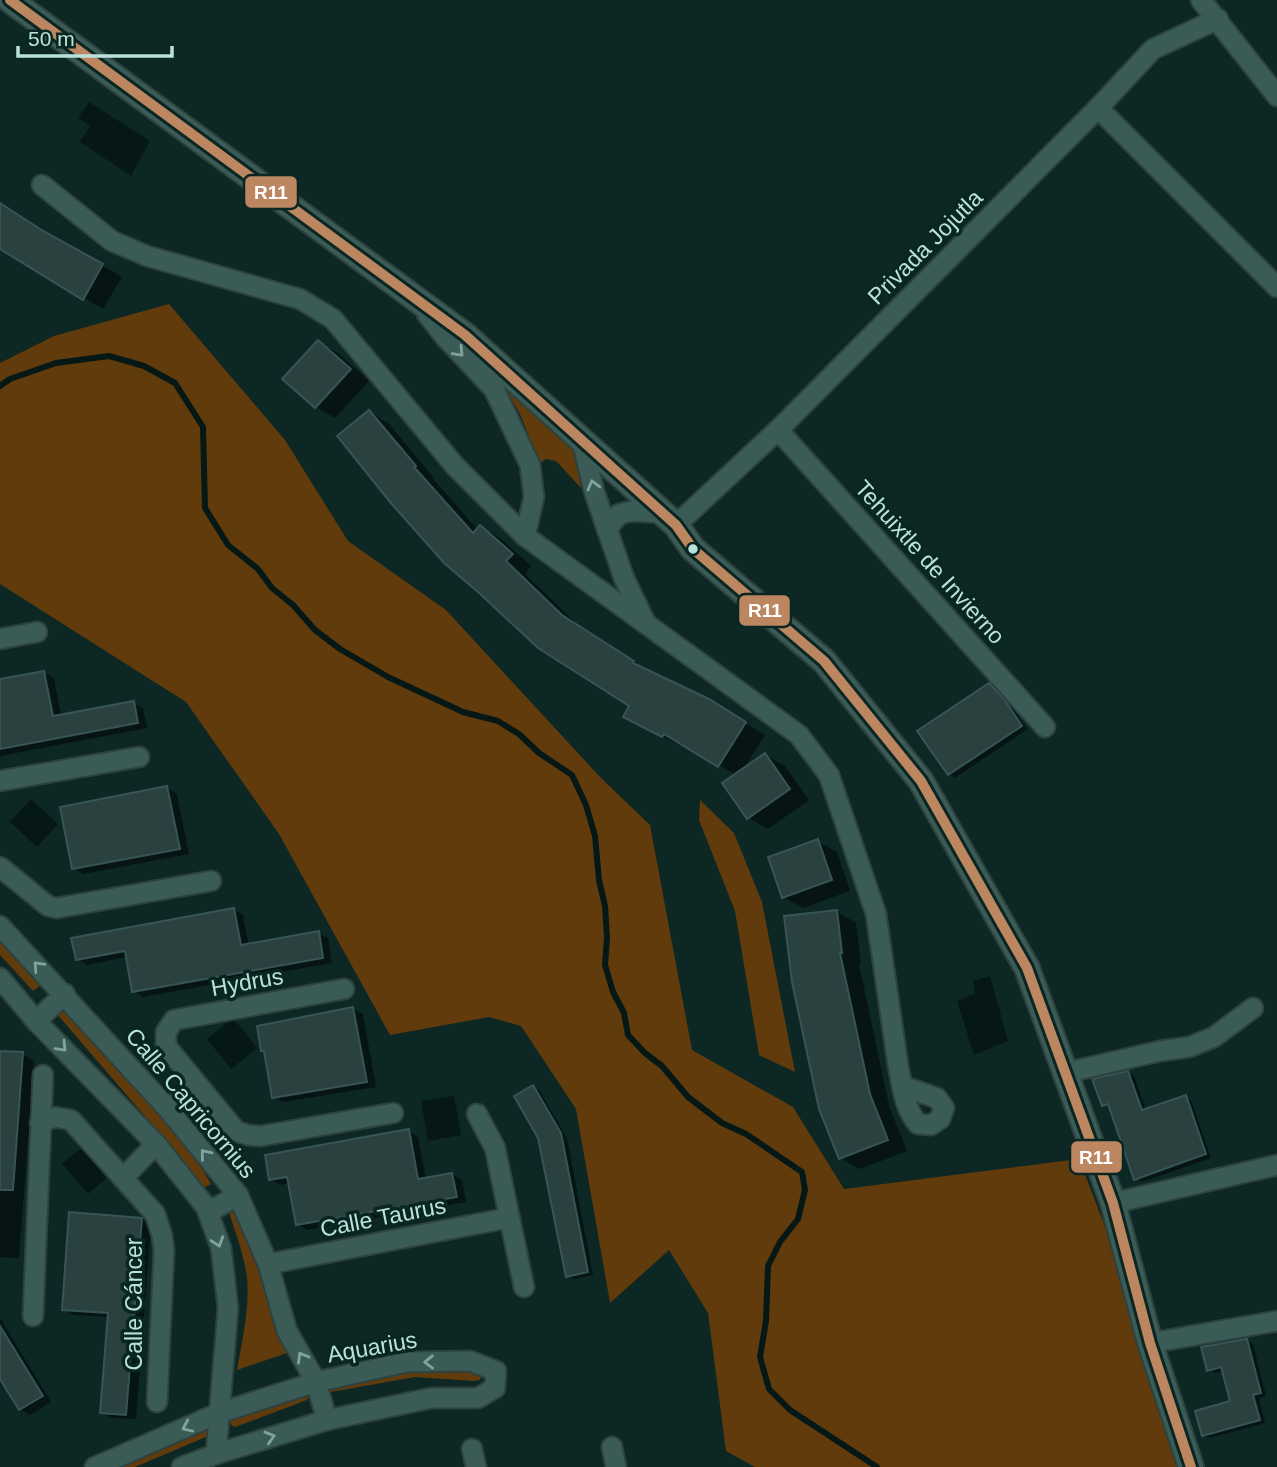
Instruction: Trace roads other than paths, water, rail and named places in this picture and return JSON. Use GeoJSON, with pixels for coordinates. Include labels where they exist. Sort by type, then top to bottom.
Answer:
{"type":"FeatureCollection","features":[{"type":"Feature","properties":{"kind":"street"},"geometry":{"type":"LineString","coordinates":[[10,0],[465,335],[669,519],[693,549],[824,661],[921,781],[1027,968],[1113,1203],[1150,1343],[1191,1467]]}},
{"type":"Feature","properties":{"kind":"street"},"geometry":{"type":"LineString","coordinates":[[1201,0],[1277,96]]}},
{"type":"Feature","properties":{"kind":"street","name":"Privada Jojutla"},"geometry":{"type":"LineString","coordinates":[[669,519],[778,430],[1098,108],[1153,49],[1218,19]]}},
{"type":"Feature","properties":{"kind":"street"},"geometry":{"type":"LineString","coordinates":[[1098,108],[1277,286]]}},
{"type":"Feature","properties":{"kind":"street"},"geometry":{"type":"LineString","coordinates":[[42,185],[112,241],[147,256],[300,299],[333,319],[455,466],[525,536],[799,735],[829,775],[876,914],[902,1086]]}},
{"type":"Feature","properties":{"kind":"street"},"geometry":{"type":"LineString","coordinates":[[415,299],[446,338],[494,389],[530,465],[534,497],[525,536]]}},
{"type":"Feature","properties":{"kind":"street","name":"Tehuixtle de Invierno"},"geometry":{"type":"LineString","coordinates":[[778,430],[1045,727]]}},
{"type":"Feature","properties":{"kind":"street"},"geometry":{"type":"LineString","coordinates":[[582,441],[594,491],[624,578],[646,624]]}},
{"type":"Feature","properties":{"kind":"street"},"geometry":{"type":"LineString","coordinates":[[607,529],[619,514],[632,511],[669,519]]}},
{"type":"Feature","properties":{"kind":"street"},"geometry":{"type":"LineString","coordinates":[[0,639],[37,632]]}},
{"type":"Feature","properties":{"kind":"street"},"geometry":{"type":"LineString","coordinates":[[0,781],[139,757]]}},
{"type":"Feature","properties":{"kind":"street"},"geometry":{"type":"LineString","coordinates":[[0,867],[48,906],[57,908],[211,881]]}},
{"type":"Feature","properties":{"kind":"street","name":"Calle Capricornius"},"geometry":{"type":"LineString","coordinates":[[0,926],[167,1108],[238,1195],[268,1264],[286,1331],[316,1382],[327,1420]]}},
{"type":"Feature","properties":{"kind":"street"},"geometry":{"type":"LineString","coordinates":[[0,978],[36,1021],[156,1144],[206,1207],[221,1248],[228,1308],[216,1454]]}},
{"type":"Feature","properties":{"kind":"street","name":"Hydrus"},"geometry":{"type":"LineString","coordinates":[[199,1086],[166,1046],[166,1032],[174,1020],[344,989]]}},
{"type":"Feature","properties":{"kind":"street"},"geometry":{"type":"LineString","coordinates":[[36,1021],[65,994]]}},
{"type":"Feature","properties":{"kind":"street"},"geometry":{"type":"LineString","coordinates":[[1065,1073],[1189,1047],[1214,1037],[1253,1008]]}},
{"type":"Feature","properties":{"kind":"street"},"geometry":{"type":"LineString","coordinates":[[33,1316],[43,1075]]}},
{"type":"Feature","properties":{"kind":"street"},"geometry":{"type":"LineString","coordinates":[[167,1108],[199,1086],[236,1131],[261,1136],[393,1112]]}},
{"type":"Feature","properties":{"kind":"street"},"geometry":{"type":"LineString","coordinates":[[477,1114],[495,1148],[524,1286]]}},
{"type":"Feature","properties":{"kind":"street","name":"Calle Cáncer"},"geometry":{"type":"LineString","coordinates":[[40,1122],[55,1117],[71,1120],[155,1214],[164,1251],[158,1402]]}},
{"type":"Feature","properties":{"kind":"street"},"geometry":{"type":"LineString","coordinates":[[123,1178],[156,1144]]}},
{"type":"Feature","properties":{"kind":"street"},"geometry":{"type":"LineString","coordinates":[[1113,1203],[1277,1166]]}},
{"type":"Feature","properties":{"kind":"street"},"geometry":{"type":"LineString","coordinates":[[206,1207],[216,1208],[238,1195]]}},
{"type":"Feature","properties":{"kind":"street","name":"Calle Taurus"},"geometry":{"type":"LineString","coordinates":[[268,1264],[508,1218]]}},
{"type":"Feature","properties":{"kind":"street"},"geometry":{"type":"LineString","coordinates":[[1150,1343],[1277,1321]]}},
{"type":"Feature","properties":{"kind":"street","name":"Aquarius"},"geometry":{"type":"LineString","coordinates":[[95,1467],[219,1413],[316,1382],[407,1362],[470,1361],[496,1371],[495,1388],[478,1398],[431,1398],[327,1420],[182,1467]]}},
{"type":"Feature","properties":{"kind":"street"},"geometry":{"type":"LineString","coordinates":[[612,1447],[616,1467]]}},
{"type":"Feature","properties":{"kind":"waterway"},"geometry":{"type":"LineString","coordinates":[[0,386],[10,379],[56,363],[109,356],[144,366],[175,383],[203,427],[205,508],[228,545],[258,569],[272,588],[293,605],[315,630],[340,649],[388,677],[463,712],[498,721],[572,775],[586,805],[595,836],[599,880],[605,906],[605,965],[613,992],[624,1013],[628,1035],[662,1066],[688,1097],[722,1123],[746,1134],[802,1172],[805,1190],[798,1219],[780,1242],[768,1266],[766,1321],[760,1357],[769,1389],[790,1410],[877,1467]]}}]}
